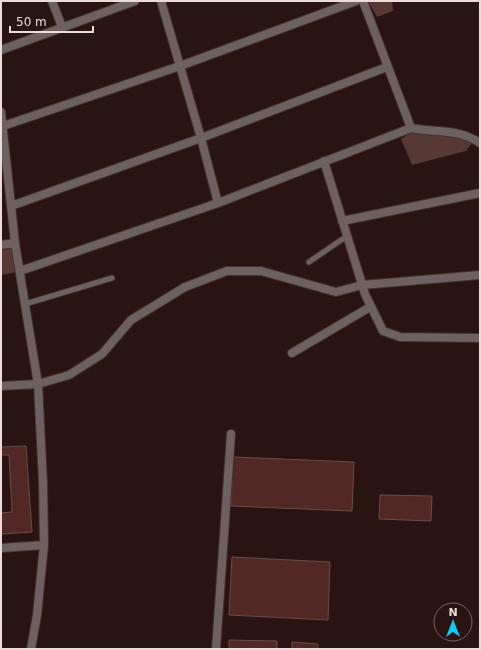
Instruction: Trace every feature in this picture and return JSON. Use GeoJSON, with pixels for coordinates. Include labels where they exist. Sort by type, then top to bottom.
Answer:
{"type":"FeatureCollection","features":[{"type":"Feature","properties":{"kind":"street"},"geometry":{"type":"LineString","coordinates":[[52,1],[62,27]]}},
{"type":"Feature","properties":{"kind":"street"},"geometry":{"type":"LineString","coordinates":[[1,50],[135,1]]}},
{"type":"Feature","properties":{"kind":"street"},"geometry":{"type":"LineString","coordinates":[[160,1],[201,138],[218,204]]}},
{"type":"Feature","properties":{"kind":"street"},"geometry":{"type":"LineString","coordinates":[[3,126],[180,66],[356,1]]}},
{"type":"Feature","properties":{"kind":"street"},"geometry":{"type":"LineString","coordinates":[[362,1],[411,128]]}},
{"type":"Feature","properties":{"kind":"street"},"geometry":{"type":"LineString","coordinates":[[11,206],[201,138],[387,66]]}},
{"type":"Feature","properties":{"kind":"street"},"geometry":{"type":"LineString","coordinates":[[1,112],[15,243],[38,384],[43,482],[44,545],[37,616],[30,649]]}},
{"type":"Feature","properties":{"kind":"street"},"geometry":{"type":"LineString","coordinates":[[20,271],[218,204],[411,128],[425,131],[456,132],[480,143]]}},
{"type":"Feature","properties":{"kind":"street"},"geometry":{"type":"LineString","coordinates":[[324,161],[362,285],[370,307],[382,331],[400,337],[480,338]]}},
{"type":"Feature","properties":{"kind":"street"},"geometry":{"type":"LineString","coordinates":[[342,221],[480,193]]}},
{"type":"Feature","properties":{"kind":"street"},"geometry":{"type":"LineString","coordinates":[[1,245],[15,243]]}},
{"type":"Feature","properties":{"kind":"street"},"geometry":{"type":"LineString","coordinates":[[1,386],[38,384],[69,375],[102,354],[131,320],[185,287],[227,271],[261,271],[336,292],[362,285],[480,275]]}},
{"type":"Feature","properties":{"kind":"street"},"geometry":{"type":"LineString","coordinates":[[292,352],[370,307]]}},
{"type":"Feature","properties":{"kind":"street"},"geometry":{"type":"LineString","coordinates":[[216,649],[231,434]]}},
{"type":"Feature","properties":{"kind":"street"},"geometry":{"type":"LineString","coordinates":[[1,548],[44,545]]}},
{"type":"Feature","properties":{"kind":"lane"},"geometry":{"type":"LineString","coordinates":[[310,262],[347,236]]}},
{"type":"Feature","properties":{"kind":"lane"},"geometry":{"type":"LineString","coordinates":[[25,304],[112,278]]}},
{"type":"Feature","properties":{"kind":"shaded area"},"geometry":{"type":"Polygon","coordinates":[[[368,1],[392,1],[393,11],[377,17],[368,1]]]}},
{"type":"Feature","properties":{"kind":"shaded area"},"geometry":{"type":"Polygon","coordinates":[[[412,132],[455,136],[472,143],[466,151],[412,165],[401,139],[412,132]]]}},
{"type":"Feature","properties":{"kind":"shaded area"},"geometry":{"type":"Polygon","coordinates":[[[13,246],[17,272],[1,275],[1,248],[13,246]]]}},
{"type":"Feature","properties":{"kind":"building"},"geometry":{"type":"Polygon","coordinates":[[[26,446],[32,532],[1,534],[1,513],[12,512],[9,455],[1,455],[1,447],[26,446]]]}},
{"type":"Feature","properties":{"kind":"building"},"geometry":{"type":"Polygon","coordinates":[[[233,457],[354,462],[352,511],[231,506],[233,457]]]}},
{"type":"Feature","properties":{"kind":"building"},"geometry":{"type":"Polygon","coordinates":[[[380,495],[432,496],[431,521],[379,519],[380,495]]]}},
{"type":"Feature","properties":{"kind":"building"},"geometry":{"type":"Polygon","coordinates":[[[232,557],[330,562],[328,620],[229,615],[232,557]]]}},
{"type":"Feature","properties":{"kind":"building"},"geometry":{"type":"Polygon","coordinates":[[[229,640],[277,641],[277,649],[229,649],[229,640]]]}},
{"type":"Feature","properties":{"kind":"building"},"geometry":{"type":"Polygon","coordinates":[[[292,642],[318,644],[318,649],[292,649],[292,642]]]}}]}
